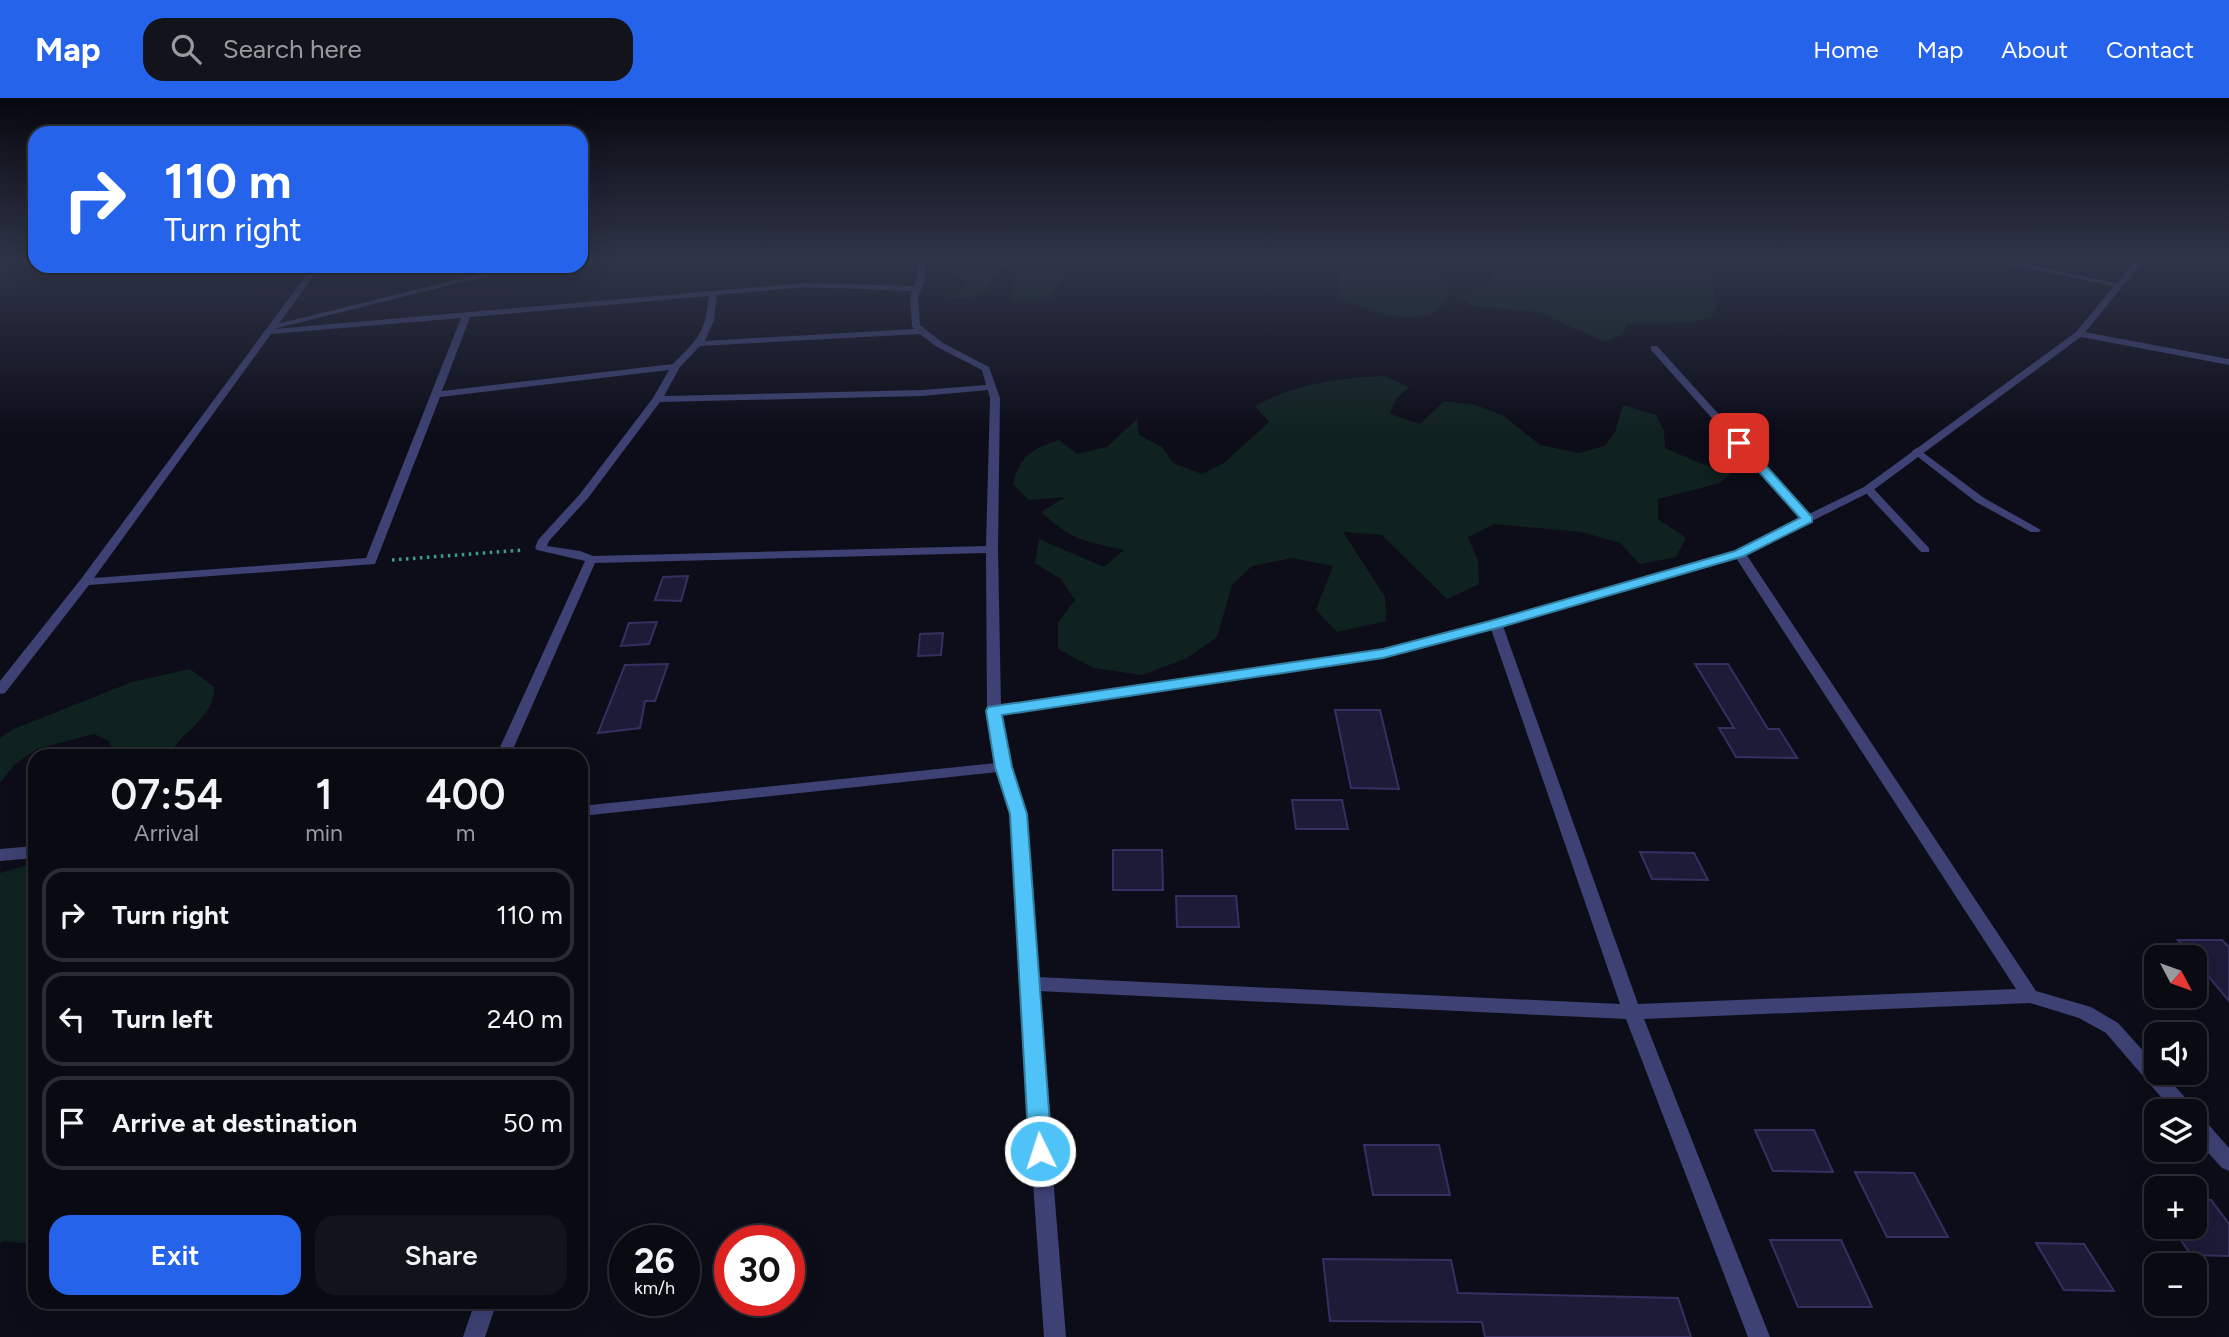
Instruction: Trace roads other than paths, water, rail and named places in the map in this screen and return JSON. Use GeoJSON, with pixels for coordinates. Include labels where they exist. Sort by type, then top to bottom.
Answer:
{"type":"FeatureCollection","features":[{"type":"Feature","properties":{"kind":"street"},"geometry":{"type":"LineString","coordinates":[[0,690],[85,582],[278,318]]}},
{"type":"Feature","properties":{"kind":"street"},"geometry":{"type":"LineString","coordinates":[[270,329],[315,318]]}},
{"type":"Feature","properties":{"kind":"street"},"geometry":{"type":"LineString","coordinates":[[270,329],[439,318]]}},
{"type":"Feature","properties":{"kind":"street"},"geometry":{"type":"LineString","coordinates":[[85,582],[370,561],[465,318]]}},
{"type":"Feature","properties":{"kind":"street"},"geometry":{"type":"LineString","coordinates":[[710,318],[704,337],[676,366],[657,399],[584,496],[544,540],[541,548],[551,552],[584,555],[591,561],[992,549]]}},
{"type":"Feature","properties":{"kind":"street"},"geometry":{"type":"LineString","coordinates":[[915,318],[916,326],[940,345],[986,369],[995,398],[992,549],[994,711],[1004,767],[1018,814],[1034,1071],[1055,1337]]}},
{"type":"Feature","properties":{"kind":"street"},"geometry":{"type":"LineString","coordinates":[[994,711],[1383,653],[1496,624],[1740,553],[1868,489],[2078,334],[2092,318]]}},
{"type":"Feature","properties":{"kind":"street"},"geometry":{"type":"LineString","coordinates":[[697,344],[923,331]]}},
{"type":"Feature","properties":{"kind":"street"},"geometry":{"type":"LineString","coordinates":[[2078,334],[2229,362]]}},
{"type":"Feature","properties":{"kind":"street"},"geometry":{"type":"LineString","coordinates":[[1654,348],[1808,519]]}},
{"type":"Feature","properties":{"kind":"street"},"geometry":{"type":"LineString","coordinates":[[437,394],[676,366]]}},
{"type":"Feature","properties":{"kind":"street"},"geometry":{"type":"LineString","coordinates":[[657,399],[908,393],[991,387]]}},
{"type":"Feature","properties":{"kind":"street"},"geometry":{"type":"LineString","coordinates":[[1917,451],[1980,500],[2035,530]]}},
{"type":"Feature","properties":{"kind":"street"},"geometry":{"type":"LineString","coordinates":[[1868,489],[1925,550]]}},
{"type":"Feature","properties":{"kind":"street"},"geometry":{"type":"LineString","coordinates":[[1740,553],[2030,996]]}},
{"type":"Feature","properties":{"kind":"street"},"geometry":{"type":"LineString","coordinates":[[506,749],[591,561]]}},
{"type":"Feature","properties":{"kind":"street"},"geometry":{"type":"LineString","coordinates":[[1496,624],[1632,1012],[1759,1337]]}},
{"type":"Feature","properties":{"kind":"street"},"geometry":{"type":"LineString","coordinates":[[588,810],[1004,767]]}},
{"type":"Feature","properties":{"kind":"street"},"geometry":{"type":"LineString","coordinates":[[0,855],[28,853]]}},
{"type":"Feature","properties":{"kind":"street"},"geometry":{"type":"LineString","coordinates":[[1030,984],[1632,1012],[2030,996],[2085,1012],[2112,1028],[2174,1099]]}},
{"type":"Feature","properties":{"kind":"street"},"geometry":{"type":"LineString","coordinates":[[2207,1136],[2227,1158]]}},
{"type":"Feature","properties":{"kind":"street"},"geometry":{"type":"LineString","coordinates":[[474,1337],[484,1309]]}}]}
